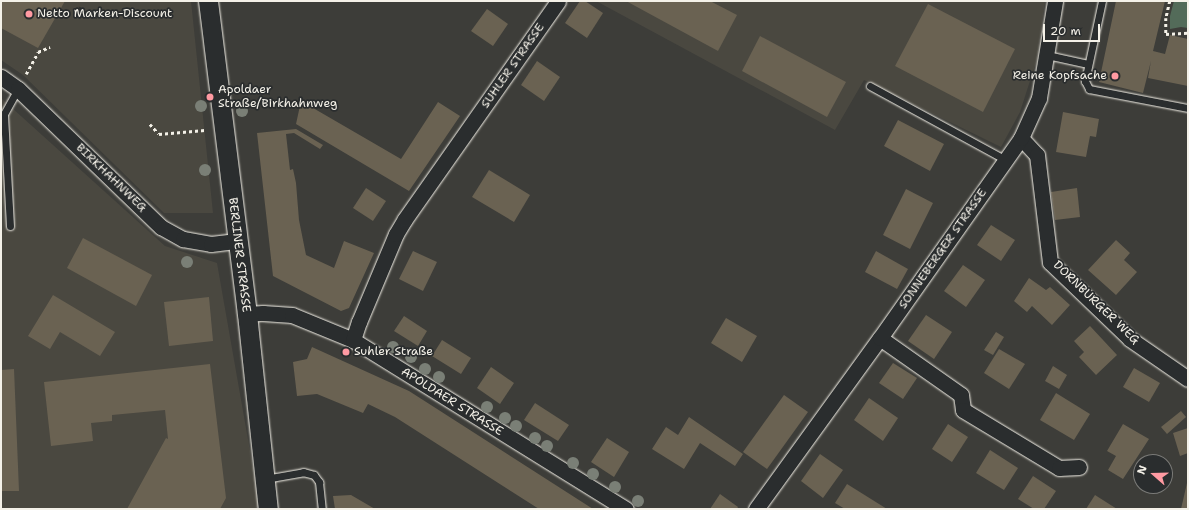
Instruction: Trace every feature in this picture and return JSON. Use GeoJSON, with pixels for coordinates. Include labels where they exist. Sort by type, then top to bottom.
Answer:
{"type":"FeatureCollection","features":[{"type":"Feature","properties":{"kind":"street","name":"BERLINER STRASSE"},"geometry":{"type":"LineString","coordinates":[[208,1],[247,314],[268,509]]}},
{"type":"Feature","properties":{"kind":"street","name":"SUHLER STRASSE"},"geometry":{"type":"LineString","coordinates":[[353,340],[359,322],[396,234],[405,219],[558,1]]}},
{"type":"Feature","properties":{"kind":"street","name":"SONNEBERGER STRASSE"},"geometry":{"type":"LineString","coordinates":[[756,509],[880,338],[1021,138],[1039,98],[1055,1]]}},
{"type":"Feature","properties":{"kind":"street","name":"BIRKHAHNWEG"},"geometry":{"type":"LineString","coordinates":[[1,76],[18,89],[161,227],[183,239],[211,244],[237,241]]}},
{"type":"Feature","properties":{"kind":"street","name":"DORNBURGER WEG"},"geometry":{"type":"LineString","coordinates":[[1021,138],[1037,155],[1050,262],[1130,339],[1188,379]]}},
{"type":"Feature","properties":{"kind":"street","name":"APOLDAER STRASSE"},"geometry":{"type":"LineString","coordinates":[[247,314],[263,313],[292,315],[353,340],[626,509]]}},
{"type":"Feature","properties":{"kind":"street"},"geometry":{"type":"LineString","coordinates":[[880,338],[961,395],[963,410],[1059,468],[1079,467]]}},
{"type":"Feature","properties":{"kind":"lane"},"geometry":{"type":"LineString","coordinates":[[1102,1],[1085,81],[1089,89],[1188,108]]}},
{"type":"Feature","properties":{"kind":"lane"},"geometry":{"type":"LineString","coordinates":[[1046,55],[1088,64]]}},
{"type":"Feature","properties":{"kind":"lane"},"geometry":{"type":"LineString","coordinates":[[870,86],[1006,160]]}},
{"type":"Feature","properties":{"kind":"lane"},"geometry":{"type":"LineString","coordinates":[[10,226],[4,114],[18,89]]}},
{"type":"Feature","properties":{"kind":"lane"},"geometry":{"type":"LineString","coordinates":[[265,480],[303,472],[314,474],[318,482],[322,509]]}},
{"type":"Feature","properties":{"kind":"path"},"geometry":{"type":"LineString","coordinates":[[1170,1],[1166,18],[1166,34],[1188,33]]}},
{"type":"Feature","properties":{"kind":"path"},"geometry":{"type":"LineString","coordinates":[[18,89],[38,52],[50,47]]}},
{"type":"Feature","properties":{"kind":"path"},"geometry":{"type":"LineString","coordinates":[[150,124],[158,134],[208,130]]}},
{"type":"Feature","properties":{"kind":"shaded area"},"geometry":{"type":"Polygon","coordinates":[[[1,1],[191,1],[213,213],[164,213],[23,75],[1,60],[1,1]]]}},
{"type":"Feature","properties":{"kind":"shaded area"},"geometry":{"type":"Polygon","coordinates":[[[596,1],[1045,1],[1037,59],[1020,112],[1001,147],[864,80],[835,130],[596,1]]]}},
{"type":"Feature","properties":{"kind":"shaded area"},"geometry":{"type":"Polygon","coordinates":[[[1,98],[165,246],[217,263],[259,502],[256,509],[1,509],[1,98]]]}},
{"type":"Feature","properties":{"kind":"green space"},"geometry":{"type":"Polygon","coordinates":[[[1174,1],[1188,1],[1188,28],[1181,27],[1170,29],[1170,16],[1174,1]]]}},
{"type":"Feature","properties":{"kind":"building","name":"Netto Marken-Discount"},"geometry":{"type":"Polygon","coordinates":[[[1,1],[65,1],[38,48],[1,28],[1,1]]]}},
{"type":"Feature","properties":{"kind":"building"},"geometry":{"type":"Polygon","coordinates":[[[580,1],[585,1],[603,13],[587,38],[565,23],[580,1]]]}},
{"type":"Feature","properties":{"kind":"building"},"geometry":{"type":"Polygon","coordinates":[[[626,1],[710,1],[737,15],[718,51],[626,1]]]}},
{"type":"Feature","properties":{"kind":"building"},"geometry":{"type":"Polygon","coordinates":[[[1116,1],[1165,1],[1153,51],[1165,54],[1170,35],[1188,39],[1188,86],[1148,78],[1151,61],[1143,93],[1099,82],[1116,1]]]}},
{"type":"Feature","properties":{"kind":"building"},"geometry":{"type":"Polygon","coordinates":[[[928,4],[1015,49],[983,112],[895,66],[928,4]]]}},
{"type":"Feature","properties":{"kind":"building"},"geometry":{"type":"Polygon","coordinates":[[[487,9],[508,24],[493,46],[471,31],[487,9]]]}},
{"type":"Feature","properties":{"kind":"building"},"geometry":{"type":"Polygon","coordinates":[[[760,36],[846,82],[827,117],[742,71],[760,36]]]}},
{"type":"Feature","properties":{"kind":"building"},"geometry":{"type":"Polygon","coordinates":[[[537,61],[560,77],[544,101],[521,85],[537,61]]]}},
{"type":"Feature","properties":{"kind":"building"},"geometry":{"type":"Polygon","coordinates":[[[301,101],[401,159],[438,102],[460,116],[409,191],[296,124],[301,101]]]}},
{"type":"Feature","properties":{"kind":"building"},"geometry":{"type":"Polygon","coordinates":[[[1063,112],[1099,119],[1096,137],[1090,136],[1086,157],[1056,152],[1063,112]]]}},
{"type":"Feature","properties":{"kind":"building"},"geometry":{"type":"Polygon","coordinates":[[[898,120],[944,144],[930,171],[884,146],[898,120]]]}},
{"type":"Feature","properties":{"kind":"building"},"geometry":{"type":"Polygon","coordinates":[[[296,129],[323,145],[320,149],[294,133],[286,134],[290,170],[293,169],[296,183],[299,220],[306,255],[334,268],[344,241],[374,253],[349,308],[341,311],[273,276],[257,133],[296,129]]]}},
{"type":"Feature","properties":{"kind":"building"},"geometry":{"type":"Polygon","coordinates":[[[489,170],[530,195],[514,222],[472,197],[489,170]]]}},
{"type":"Feature","properties":{"kind":"building"},"geometry":{"type":"Polygon","coordinates":[[[366,188],[386,201],[373,221],[353,208],[366,188]]]}},
{"type":"Feature","properties":{"kind":"building"},"geometry":{"type":"Polygon","coordinates":[[[1077,188],[1080,217],[1055,220],[1051,192],[1077,188]]]}},
{"type":"Feature","properties":{"kind":"building"},"geometry":{"type":"Polygon","coordinates":[[[906,189],[933,203],[910,249],[883,235],[906,189]]]}},
{"type":"Feature","properties":{"kind":"building"},"geometry":{"type":"Polygon","coordinates":[[[991,225],[1015,240],[1001,261],[977,245],[991,225]]]}},
{"type":"Feature","properties":{"kind":"building"},"geometry":{"type":"Polygon","coordinates":[[[83,238],[152,275],[136,306],[67,268],[83,238]]]}},
{"type":"Feature","properties":{"kind":"building"},"geometry":{"type":"Polygon","coordinates":[[[1116,240],[1130,253],[1124,260],[1137,272],[1116,295],[1088,270],[1116,240]]]}},
{"type":"Feature","properties":{"kind":"building"},"geometry":{"type":"Polygon","coordinates":[[[413,251],[437,262],[423,291],[399,279],[413,251]]]}},
{"type":"Feature","properties":{"kind":"building"},"geometry":{"type":"Polygon","coordinates":[[[876,251],[908,269],[897,289],[865,272],[876,251]]]}},
{"type":"Feature","properties":{"kind":"building"},"geometry":{"type":"Polygon","coordinates":[[[963,265],[985,280],[966,307],[944,291],[963,265]]]}},
{"type":"Feature","properties":{"kind":"building"},"geometry":{"type":"Polygon","coordinates":[[[1029,278],[1046,290],[1050,287],[1070,305],[1052,325],[1032,306],[1027,312],[1014,301],[1029,278]]]}},
{"type":"Feature","properties":{"kind":"building"},"geometry":{"type":"Polygon","coordinates":[[[53,295],[115,332],[100,356],[60,332],[50,349],[28,336],[53,295]]]}},
{"type":"Feature","properties":{"kind":"building"},"geometry":{"type":"Polygon","coordinates":[[[209,297],[213,341],[169,346],[164,302],[209,297]]]}},
{"type":"Feature","properties":{"kind":"building"},"geometry":{"type":"Polygon","coordinates":[[[926,315],[952,332],[934,359],[908,341],[926,315]]]}},
{"type":"Feature","properties":{"kind":"building"},"geometry":{"type":"Polygon","coordinates":[[[404,316],[427,331],[418,346],[394,331],[404,316]]]}},
{"type":"Feature","properties":{"kind":"building"},"geometry":{"type":"Polygon","coordinates":[[[726,318],[757,336],[742,362],[711,343],[726,318]]]}},
{"type":"Feature","properties":{"kind":"building"},"geometry":{"type":"Polygon","coordinates":[[[1090,326],[1117,355],[1096,375],[1079,357],[1084,352],[1074,341],[1090,326]]]}},
{"type":"Feature","properties":{"kind":"building"},"geometry":{"type":"Polygon","coordinates":[[[996,332],[1004,337],[993,355],[984,350],[996,332]]]}},
{"type":"Feature","properties":{"kind":"building"},"geometry":{"type":"Polygon","coordinates":[[[442,340],[471,358],[461,374],[432,356],[442,340]]]}},
{"type":"Feature","properties":{"kind":"building"},"geometry":{"type":"Polygon","coordinates":[[[312,347],[409,391],[593,509],[539,509],[395,417],[368,404],[363,413],[317,394],[297,396],[293,362],[307,359],[312,347]]]}},
{"type":"Feature","properties":{"kind":"building"},"geometry":{"type":"Polygon","coordinates":[[[999,349],[1025,364],[1009,389],[984,373],[999,349]]]}},
{"type":"Feature","properties":{"kind":"building"},"geometry":{"type":"Polygon","coordinates":[[[893,363],[917,378],[903,399],[879,383],[893,363]]]}},
{"type":"Feature","properties":{"kind":"building"},"geometry":{"type":"Polygon","coordinates":[[[210,364],[226,498],[220,509],[127,509],[166,438],[168,439],[165,410],[112,415],[112,421],[91,423],[93,441],[51,446],[44,382],[210,364]]]}},
{"type":"Feature","properties":{"kind":"building"},"geometry":{"type":"Polygon","coordinates":[[[1053,366],[1067,375],[1059,389],[1045,381],[1053,366]]]}},
{"type":"Feature","properties":{"kind":"building"},"geometry":{"type":"Polygon","coordinates":[[[491,367],[514,383],[500,404],[477,388],[491,367]]]}},
{"type":"Feature","properties":{"kind":"building"},"geometry":{"type":"Polygon","coordinates":[[[1134,368],[1160,383],[1149,402],[1123,387],[1134,368]]]}},
{"type":"Feature","properties":{"kind":"building"},"geometry":{"type":"Polygon","coordinates":[[[14,369],[19,491],[1,491],[1,370],[14,369]]]}},
{"type":"Feature","properties":{"kind":"building"},"geometry":{"type":"Polygon","coordinates":[[[1056,393],[1090,414],[1074,440],[1040,420],[1056,393]]]}},
{"type":"Feature","properties":{"kind":"building"},"geometry":{"type":"Polygon","coordinates":[[[784,395],[808,412],[767,469],[743,452],[784,395]]]}},
{"type":"Feature","properties":{"kind":"building"},"geometry":{"type":"Polygon","coordinates":[[[869,398],[898,418],[883,441],[854,420],[869,398]]]}},
{"type":"Feature","properties":{"kind":"building"},"geometry":{"type":"Polygon","coordinates":[[[535,403],[569,425],[558,441],[524,420],[535,403]]]}},
{"type":"Feature","properties":{"kind":"building"},"geometry":{"type":"Polygon","coordinates":[[[1181,411],[1186,417],[1167,434],[1161,427],[1181,411]]]}},
{"type":"Feature","properties":{"kind":"building"},"geometry":{"type":"Polygon","coordinates":[[[689,417],[743,454],[735,466],[700,443],[684,469],[652,449],[666,427],[678,435],[689,417]]]}},
{"type":"Feature","properties":{"kind":"building"},"geometry":{"type":"Polygon","coordinates":[[[948,424],[968,437],[952,462],[932,449],[948,424]]]}},
{"type":"Feature","properties":{"kind":"building"},"geometry":{"type":"Polygon","coordinates":[[[1123,424],[1149,439],[1139,454],[1133,454],[1133,464],[1123,479],[1108,470],[1116,456],[1107,451],[1123,424]]]}},
{"type":"Feature","properties":{"kind":"building"},"geometry":{"type":"Polygon","coordinates":[[[1188,428],[1188,453],[1180,456],[1173,433],[1188,428]]]}},
{"type":"Feature","properties":{"kind":"building"},"geometry":{"type":"Polygon","coordinates":[[[607,438],[629,452],[614,477],[591,462],[607,438]]]}},
{"type":"Feature","properties":{"kind":"building"},"geometry":{"type":"Polygon","coordinates":[[[990,450],[1018,468],[1004,490],[976,473],[990,450]]]}},
{"type":"Feature","properties":{"kind":"building"},"geometry":{"type":"Polygon","coordinates":[[[820,454],[843,470],[823,498],[801,481],[820,454]]]}},
{"type":"Feature","properties":{"kind":"building"},"geometry":{"type":"Polygon","coordinates":[[[1033,476],[1056,491],[1044,509],[1034,509],[1018,499],[1033,476]]]}},
{"type":"Feature","properties":{"kind":"building"},"geometry":{"type":"Polygon","coordinates":[[[1187,483],[1188,509],[1181,509],[1187,483]]]}},
{"type":"Feature","properties":{"kind":"building"},"geometry":{"type":"Polygon","coordinates":[[[847,484],[887,509],[845,509],[835,503],[847,484]]]}},
{"type":"Feature","properties":{"kind":"building"},"geometry":{"type":"Polygon","coordinates":[[[720,494],[738,507],[737,509],[710,509],[720,494]]]}},
{"type":"Feature","properties":{"kind":"building"},"geometry":{"type":"Polygon","coordinates":[[[351,495],[375,509],[335,509],[333,496],[351,495]]]}},
{"type":"Feature","properties":{"kind":"building"},"geometry":{"type":"Polygon","coordinates":[[[1095,495],[1117,509],[1086,509],[1095,495]]]}},
{"type":"Feature","properties":{"kind":"place","name":"Netto Marken-Discount"},"geometry":{"type":"Point","coordinates":[29,14]}},
{"type":"Feature","properties":{"kind":"place","name":"Reine Kopfsache"},"geometry":{"type":"Point","coordinates":[1115,76]}},
{"type":"Feature","properties":{"kind":"place","name":"Apoldaer Straße/Birkhahnweg"},"geometry":{"type":"Point","coordinates":[210,97]}},
{"type":"Feature","properties":{"kind":"place","name":"Suhler Straße"},"geometry":{"type":"Point","coordinates":[346,352]}}]}
